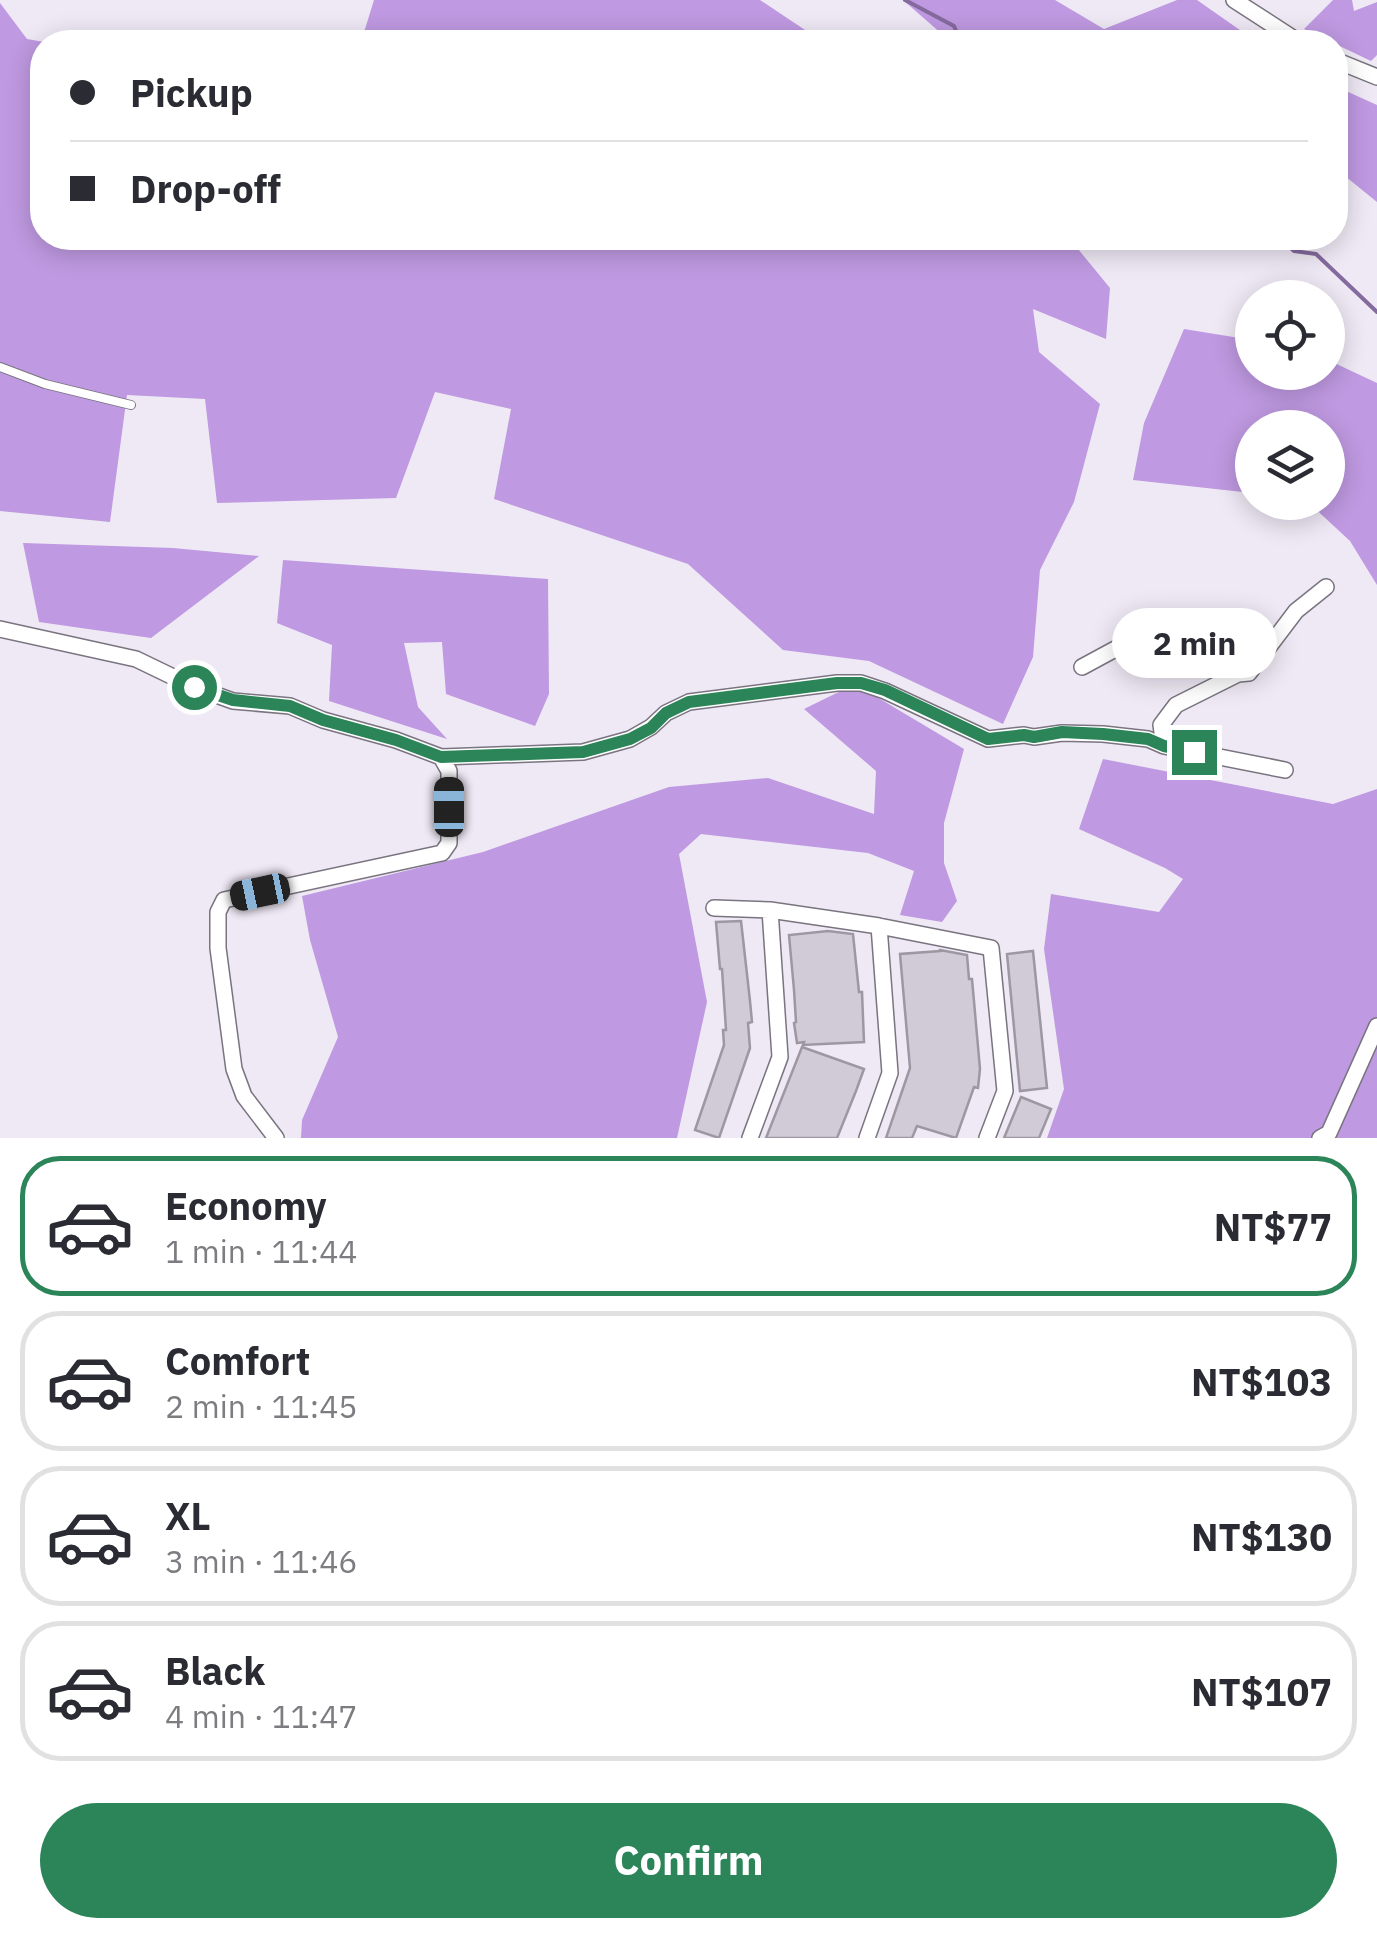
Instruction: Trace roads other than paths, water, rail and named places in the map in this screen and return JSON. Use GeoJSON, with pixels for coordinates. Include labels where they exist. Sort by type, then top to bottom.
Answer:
{"type":"FeatureCollection","features":[{"type":"Feature","properties":{"kind":"street"},"geometry":{"type":"LineString","coordinates":[[1234,0],[1281,30]]}},
{"type":"Feature","properties":{"kind":"street"},"geometry":{"type":"LineString","coordinates":[[1348,66],[1377,78]]}},
{"type":"Feature","properties":{"kind":"street"},"geometry":{"type":"LineString","coordinates":[[1164,746],[1161,725],[1176,705],[1238,674],[1249,673],[1296,611],[1326,587]]}},
{"type":"Feature","properties":{"kind":"street"},"geometry":{"type":"LineString","coordinates":[[0,629],[136,660],[233,700],[290,706],[441,757],[583,752],[630,739],[689,702],[861,683],[885,690],[988,739],[1062,732],[1103,734],[1148,739],[1164,746],[1285,770]]}},
{"type":"Feature","properties":{"kind":"street"},"geometry":{"type":"LineString","coordinates":[[1082,667],[1119,647],[1154,646],[1233,664],[1249,673]]}},
{"type":"Feature","properties":{"kind":"street"},"geometry":{"type":"LineString","coordinates":[[276,1138],[244,1096],[234,1068],[218,948],[218,912],[224,900],[442,854],[449,842],[449,771],[441,757]]}},
{"type":"Feature","properties":{"kind":"street"},"geometry":{"type":"LineString","coordinates":[[714,908],[770,910],[991,948],[1005,1091],[987,1138]]}},
{"type":"Feature","properties":{"kind":"street"},"geometry":{"type":"LineString","coordinates":[[750,1138],[780,1057],[770,910]]}},
{"type":"Feature","properties":{"kind":"street"},"geometry":{"type":"LineString","coordinates":[[867,1138],[890,1073],[880,926]]}},
{"type":"Feature","properties":{"kind":"street"},"geometry":{"type":"LineString","coordinates":[[1320,1138],[1329,1132],[1377,1026]]}},
{"type":"Feature","properties":{"kind":"lane"},"geometry":{"type":"LineString","coordinates":[[0,367],[45,384],[131,405]]}},
{"type":"Feature","properties":{"kind":"waterway"},"geometry":{"type":"LineString","coordinates":[[905,0],[956,30]]}},
{"type":"Feature","properties":{"kind":"waterway"},"geometry":{"type":"LineString","coordinates":[[1293,250],[1316,254],[1377,312]]}}]}
